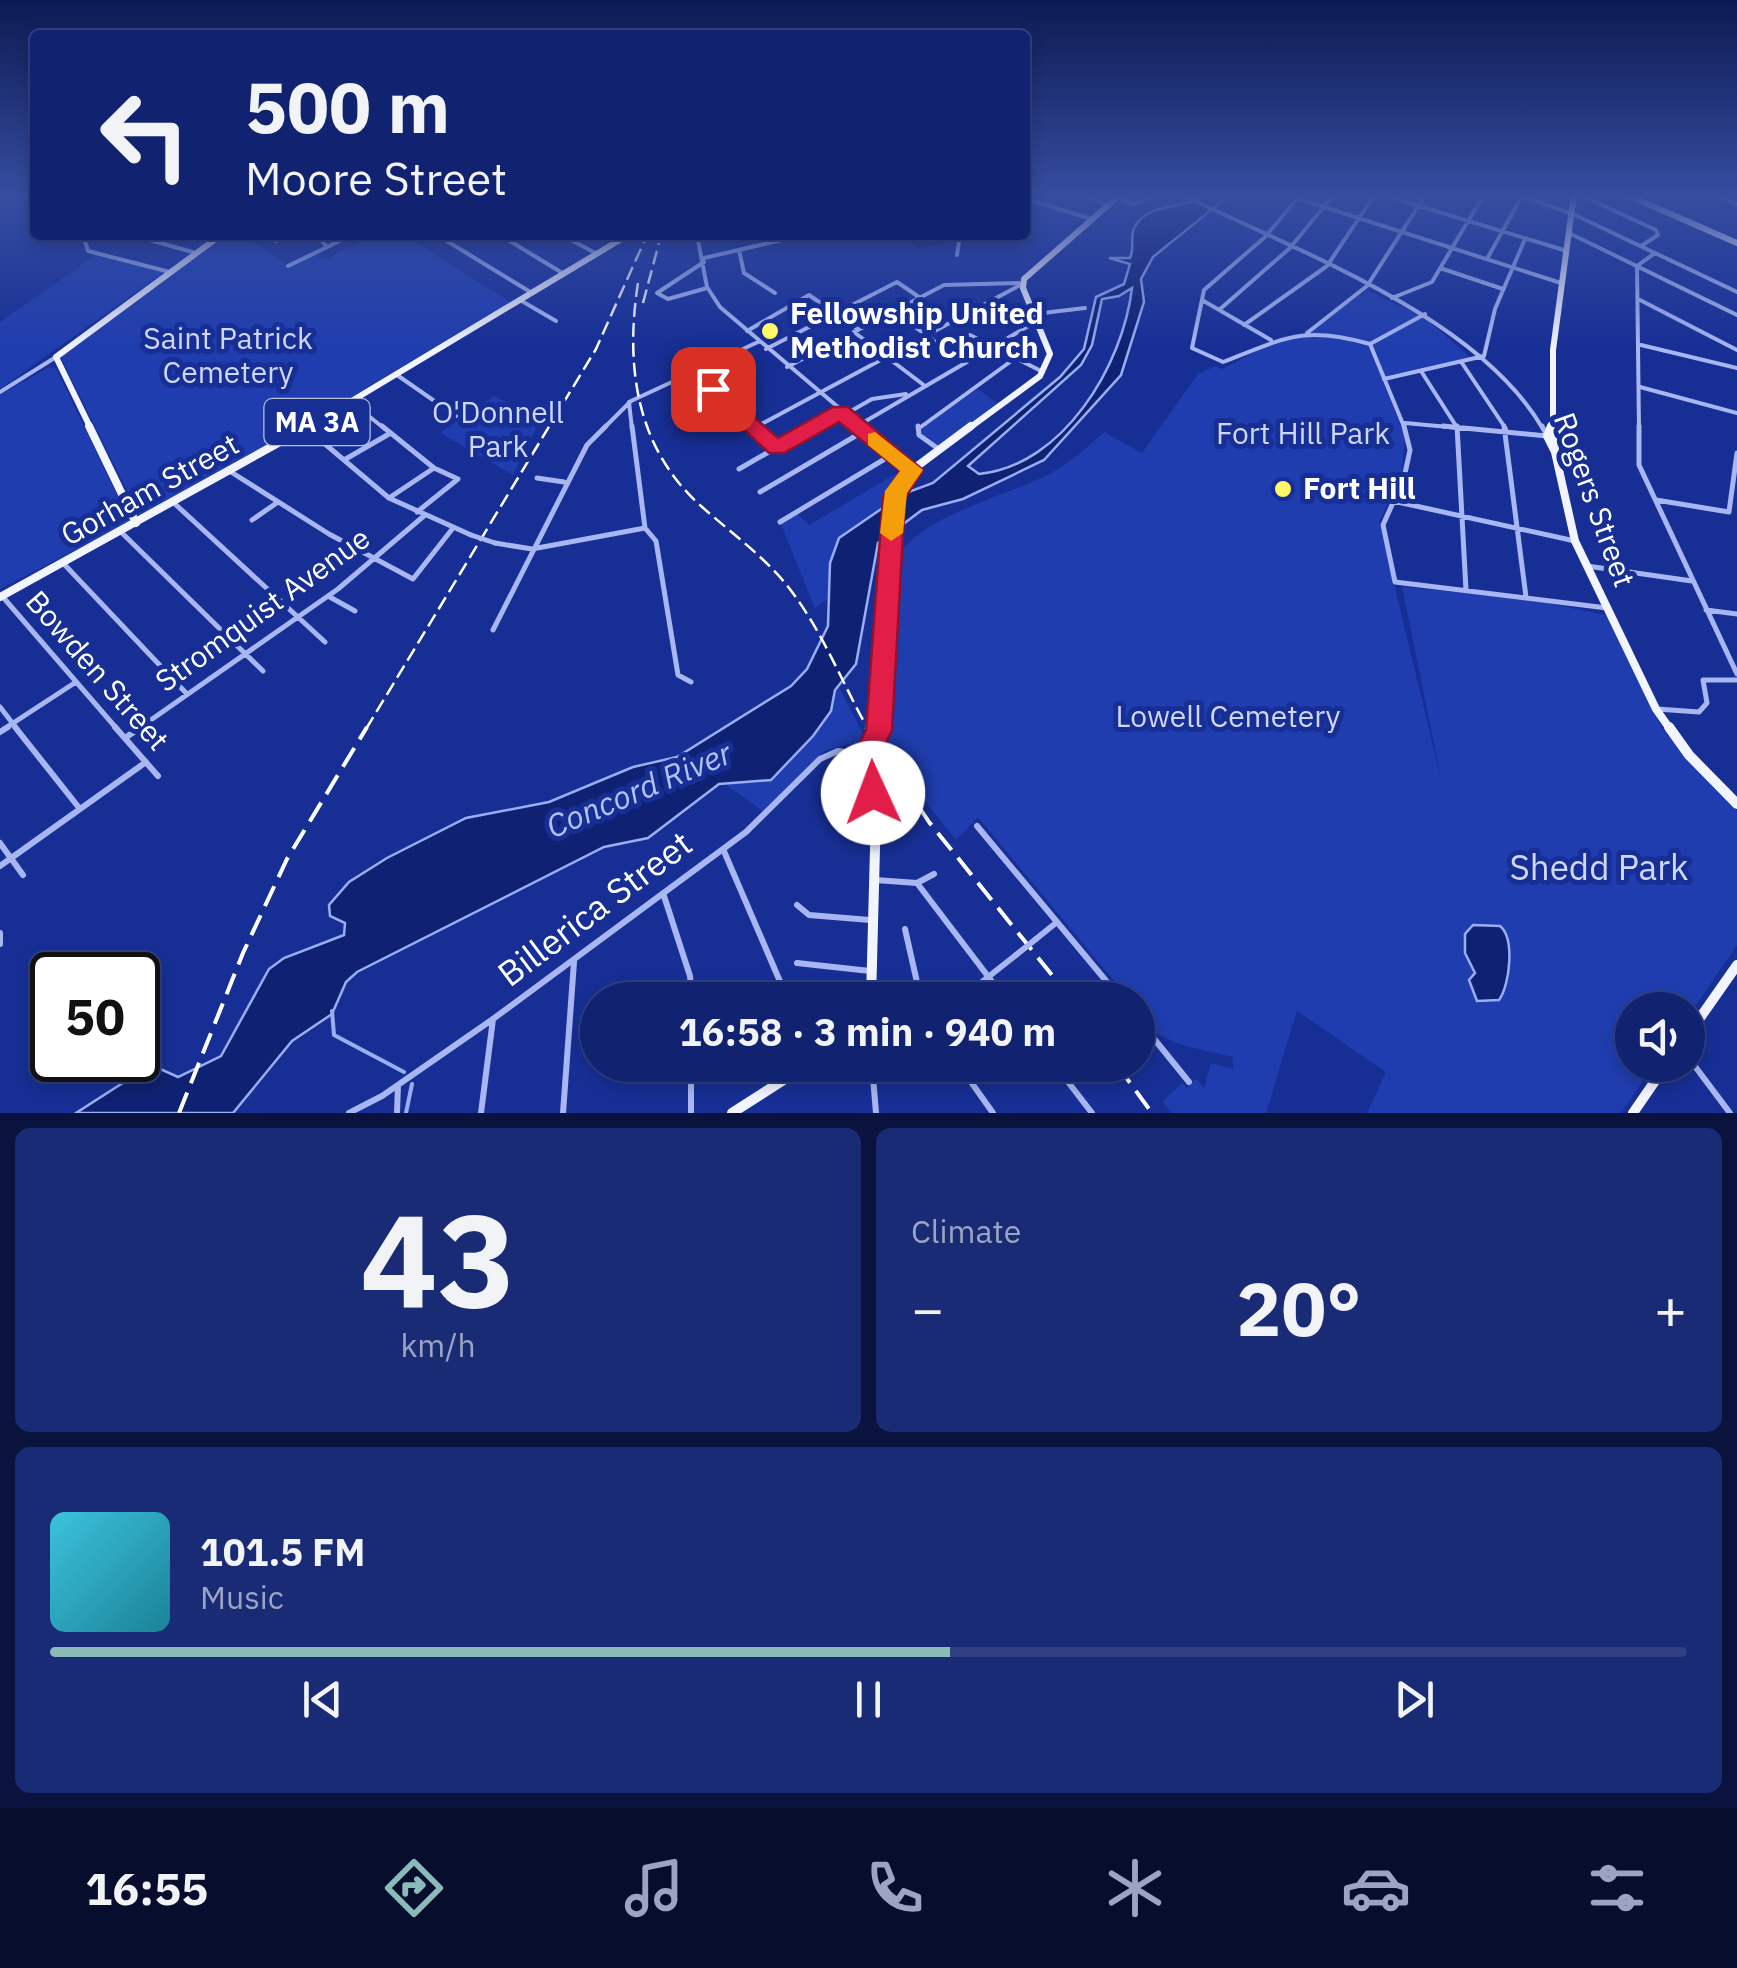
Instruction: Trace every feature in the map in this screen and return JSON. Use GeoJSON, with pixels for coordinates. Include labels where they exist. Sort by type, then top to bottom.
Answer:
{"type":"FeatureCollection","features":[{"type":"Feature","properties":{"kind":"main road"},"geometry":{"type":"LineString","coordinates":[[136,523],[56,357],[206,246]]}},
{"type":"Feature","properties":{"kind":"main road","name":"Gorham Street"},"geometry":{"type":"LineString","coordinates":[[1,597],[231,472],[608,246]]}},
{"type":"Feature","properties":{"kind":"main road"},"geometry":{"type":"LineString","coordinates":[[870,982],[876,810],[866,755],[879,730],[894,497],[912,470],[1043,372],[1050,354],[1022,284],[1062,246]]}},
{"type":"Feature","properties":{"kind":"main road"},"geometry":{"type":"LineString","coordinates":[[1555,452],[1552,368],[1560,283],[1568,246]]}},
{"type":"Feature","properties":{"kind":"main road"},"geometry":{"type":"LineString","coordinates":[[1546,436],[1553,421]]}},
{"type":"Feature","properties":{"kind":"main road","name":"Rogers Street"},"geometry":{"type":"LineString","coordinates":[[1546,436],[1555,452],[1575,540],[1656,709],[1689,755],[1737,804]]}},
{"type":"Feature","properties":{"kind":"main road"},"geometry":{"type":"LineString","coordinates":[[1705,1011],[1737,965]]}},
{"type":"Feature","properties":{"kind":"main road"},"geometry":{"type":"LineString","coordinates":[[732,1113],[780,1082]]}},
{"type":"Feature","properties":{"kind":"main road"},"geometry":{"type":"LineString","coordinates":[[1633,1113],[1654,1082]]}},
{"type":"Feature","properties":{"kind":"street"},"geometry":{"type":"LineString","coordinates":[[88,246],[90,252],[171,272]]}},
{"type":"Feature","properties":{"kind":"street"},"geometry":{"type":"LineString","coordinates":[[172,246],[197,253]]}},
{"type":"Feature","properties":{"kind":"street"},"geometry":{"type":"LineString","coordinates":[[455,246],[532,293]]}},
{"type":"Feature","properties":{"kind":"street"},"geometry":{"type":"LineString","coordinates":[[518,246],[564,274]]}},
{"type":"Feature","properties":{"kind":"street"},"geometry":{"type":"LineString","coordinates":[[582,246],[596,254]]}},
{"type":"Feature","properties":{"kind":"street"},"geometry":{"type":"LineString","coordinates":[[700,246],[707,288],[746,332],[912,470]]}},
{"type":"Feature","properties":{"kind":"street"},"geometry":{"type":"LineString","coordinates":[[707,288],[662,297],[658,292],[704,260],[757,246]]}},
{"type":"Feature","properties":{"kind":"street"},"geometry":{"type":"LineString","coordinates":[[957,255],[958,246]]}},
{"type":"Feature","properties":{"kind":"street"},"geometry":{"type":"LineString","coordinates":[[1255,246],[1206,288],[1194,350],[1226,362],[1271,340],[1307,332],[1339,334],[1370,344],[1424,314]]}},
{"type":"Feature","properties":{"kind":"street","name":"Rogers Street"},"geometry":{"type":"LineString","coordinates":[[1286,246],[1424,314],[1524,396],[1546,436]]}},
{"type":"Feature","properties":{"kind":"street"},"geometry":{"type":"LineString","coordinates":[[1244,324],[1327,266],[1340,246]]}},
{"type":"Feature","properties":{"kind":"street"},"geometry":{"type":"LineString","coordinates":[[1307,332],[1367,286],[1393,246]]}},
{"type":"Feature","properties":{"kind":"street"},"geometry":{"type":"LineString","coordinates":[[1446,246],[1560,283]]}},
{"type":"Feature","properties":{"kind":"street"},"geometry":{"type":"LineString","coordinates":[[1486,259],[1493,246]]}},
{"type":"Feature","properties":{"kind":"street"},"geometry":{"type":"LineString","coordinates":[[1384,379],[1484,356],[1503,289],[1522,246]]}},
{"type":"Feature","properties":{"kind":"street"},"geometry":{"type":"LineString","coordinates":[[1549,246],[1567,251]]}},
{"type":"Feature","properties":{"kind":"street"},"geometry":{"type":"LineString","coordinates":[[1596,246],[1737,315]]}},
{"type":"Feature","properties":{"kind":"street"},"geometry":{"type":"LineString","coordinates":[[1642,246],[1737,292]]}},
{"type":"Feature","properties":{"kind":"street"},"geometry":{"type":"LineString","coordinates":[[288,266],[327,247]]}},
{"type":"Feature","properties":{"kind":"street"},"geometry":{"type":"LineString","coordinates":[[1218,319],[1290,248]]}},
{"type":"Feature","properties":{"kind":"street"},"geometry":{"type":"LineString","coordinates":[[1392,298],[1430,284],[1452,248]]}},
{"type":"Feature","properties":{"kind":"street"},"geometry":{"type":"LineString","coordinates":[[739,250],[742,271],[775,294]]}},
{"type":"Feature","properties":{"kind":"street"},"geometry":{"type":"LineString","coordinates":[[1638,266],[1655,252]]}},
{"type":"Feature","properties":{"kind":"street"},"geometry":{"type":"LineString","coordinates":[[1638,266],[1639,465],[1737,677],[1704,680],[1707,703],[1699,712],[1656,709]]}},
{"type":"Feature","properties":{"kind":"street"},"geometry":{"type":"LineString","coordinates":[[1440,268],[1503,289]]}},
{"type":"Feature","properties":{"kind":"street"},"geometry":{"type":"LineString","coordinates":[[766,349],[897,282],[920,297]]}},
{"type":"Feature","properties":{"kind":"street"},"geometry":{"type":"LineString","coordinates":[[787,367],[951,283],[1022,284]]}},
{"type":"Feature","properties":{"kind":"street"},"geometry":{"type":"LineString","coordinates":[[754,428],[1022,284]]}},
{"type":"Feature","properties":{"kind":"street"},"geometry":{"type":"LineString","coordinates":[[746,332],[808,295],[925,386]]}},
{"type":"Feature","properties":{"kind":"street"},"geometry":{"type":"LineString","coordinates":[[520,300],[556,321]]}},
{"type":"Feature","properties":{"kind":"street"},"geometry":{"type":"LineString","coordinates":[[1202,300],[1271,340]]}},
{"type":"Feature","properties":{"kind":"street"},"geometry":{"type":"LineString","coordinates":[[1640,300],[1737,350]]}},
{"type":"Feature","properties":{"kind":"street"},"geometry":{"type":"LineString","coordinates":[[858,426],[1036,317],[1085,308]]}},
{"type":"Feature","properties":{"kind":"street"},"geometry":{"type":"LineString","coordinates":[[893,311],[964,363]]}},
{"type":"Feature","properties":{"kind":"street"},"geometry":{"type":"LineString","coordinates":[[970,335],[988,348],[1043,372]]}},
{"type":"Feature","properties":{"kind":"street"},"geometry":{"type":"LineString","coordinates":[[493,630],[579,454],[629,402],[758,342]]}},
{"type":"Feature","properties":{"kind":"street"},"geometry":{"type":"LineString","coordinates":[[1370,344],[1405,423],[1409,456],[1383,528],[1395,582],[1607,608]]}},
{"type":"Feature","properties":{"kind":"street"},"geometry":{"type":"LineString","coordinates":[[1641,346],[1737,368]]}},
{"type":"Feature","properties":{"kind":"street"},"geometry":{"type":"LineString","coordinates":[[0,392],[56,357]]}},
{"type":"Feature","properties":{"kind":"street"},"geometry":{"type":"LineString","coordinates":[[940,450],[917,429],[1014,359]]}},
{"type":"Feature","properties":{"kind":"street"},"geometry":{"type":"LineString","coordinates":[[1462,363],[1508,432],[1526,597]]}},
{"type":"Feature","properties":{"kind":"street"},"geometry":{"type":"LineString","coordinates":[[694,371],[776,448]]}},
{"type":"Feature","properties":{"kind":"street"},"geometry":{"type":"LineString","coordinates":[[1421,372],[1458,428],[1466,590]]}},
{"type":"Feature","properties":{"kind":"street"},"geometry":{"type":"LineString","coordinates":[[396,375],[456,416]]}},
{"type":"Feature","properties":{"kind":"street"},"geometry":{"type":"LineString","coordinates":[[1640,387],[1737,413]]}},
{"type":"Feature","properties":{"kind":"street"},"geometry":{"type":"LineString","coordinates":[[739,469],[872,399],[910,394]]}},
{"type":"Feature","properties":{"kind":"street"},"geometry":{"type":"LineString","coordinates":[[351,402],[434,468],[458,479],[417,512]]}},
{"type":"Feature","properties":{"kind":"street"},"geometry":{"type":"LineString","coordinates":[[629,402],[646,528],[656,541],[678,675],[692,682]]}},
{"type":"Feature","properties":{"kind":"street"},"geometry":{"type":"LineString","coordinates":[[1405,423],[1546,436]]}},
{"type":"Feature","properties":{"kind":"street"},"geometry":{"type":"LineString","coordinates":[[306,428],[389,498],[471,535],[532,550],[646,528]]}},
{"type":"Feature","properties":{"kind":"street"},"geometry":{"type":"LineString","coordinates":[[760,492],[864,431]]}},
{"type":"Feature","properties":{"kind":"street"},"geometry":{"type":"LineString","coordinates":[[344,460],[390,433]]}},
{"type":"Feature","properties":{"kind":"street"},"geometry":{"type":"LineString","coordinates":[[1656,500],[1729,512],[1737,453]]}},
{"type":"Feature","properties":{"kind":"street"},"geometry":{"type":"LineString","coordinates":[[780,522],[893,454]]}},
{"type":"Feature","properties":{"kind":"street"},"geometry":{"type":"LineString","coordinates":[[389,498],[434,468]]}},
{"type":"Feature","properties":{"kind":"street"},"geometry":{"type":"LineString","coordinates":[[231,472],[413,579],[453,528]]}},
{"type":"Feature","properties":{"kind":"street"},"geometry":{"type":"LineString","coordinates":[[537,478],[565,482]]}},
{"type":"Feature","properties":{"kind":"street"},"geometry":{"type":"LineString","coordinates":[[1394,501],[1575,540]]}},
{"type":"Feature","properties":{"kind":"street"},"geometry":{"type":"LineString","coordinates":[[252,520],[278,502]]}},
{"type":"Feature","properties":{"kind":"street"},"geometry":{"type":"LineString","coordinates":[[174,503],[325,642]]}},
{"type":"Feature","properties":{"kind":"street","name":"Stromquist Avenue"},"geometry":{"type":"LineString","coordinates":[[125,738],[328,596],[425,515]]}},
{"type":"Feature","properties":{"kind":"street"},"geometry":{"type":"LineString","coordinates":[[121,532],[264,671]]}},
{"type":"Feature","properties":{"kind":"street"},"geometry":{"type":"LineString","coordinates":[[1601,544],[1618,570]]}},
{"type":"Feature","properties":{"kind":"street"},"geometry":{"type":"LineString","coordinates":[[63,563],[187,694]]}},
{"type":"Feature","properties":{"kind":"street"},"geometry":{"type":"LineString","coordinates":[[1587,566],[1692,580]]}},
{"type":"Feature","properties":{"kind":"street"},"geometry":{"type":"LineString","coordinates":[[328,596],[354,611]]}},
{"type":"Feature","properties":{"kind":"street","name":"Bowden Street"},"geometry":{"type":"LineString","coordinates":[[1,597],[158,776]]}},
{"type":"Feature","properties":{"kind":"street"},"geometry":{"type":"LineString","coordinates":[[1706,610],[1737,614]]}},
{"type":"Feature","properties":{"kind":"street"},"geometry":{"type":"LineString","coordinates":[[0,732],[76,682]]}},
{"type":"Feature","properties":{"kind":"street"},"geometry":{"type":"LineString","coordinates":[[0,708],[80,809]]}},
{"type":"Feature","properties":{"kind":"street","name":"Billerica Street"},"geometry":{"type":"LineString","coordinates":[[349,1113],[398,1084],[574,962],[768,814],[826,756],[844,751],[866,755]]}},
{"type":"Feature","properties":{"kind":"street"},"geometry":{"type":"LineString","coordinates":[[0,866],[146,762]]}},
{"type":"Feature","properties":{"kind":"street"},"geometry":{"type":"LineString","coordinates":[[978,826],[1107,982]]}},
{"type":"Feature","properties":{"kind":"street"},"geometry":{"type":"LineString","coordinates":[[0,842],[23,875]]}},
{"type":"Feature","properties":{"kind":"street"},"geometry":{"type":"LineString","coordinates":[[722,849],[780,982]]}},
{"type":"Feature","properties":{"kind":"street"},"geometry":{"type":"LineString","coordinates":[[872,880],[917,883],[934,874]]}},
{"type":"Feature","properties":{"kind":"street"},"geometry":{"type":"LineString","coordinates":[[917,883],[992,982]]}},
{"type":"Feature","properties":{"kind":"street"},"geometry":{"type":"LineString","coordinates":[[663,893],[690,982]]}},
{"type":"Feature","properties":{"kind":"street"},"geometry":{"type":"LineString","coordinates":[[797,905],[809,914],[870,920]]}},
{"type":"Feature","properties":{"kind":"street"},"geometry":{"type":"LineString","coordinates":[[982,982],[1058,922]]}},
{"type":"Feature","properties":{"kind":"street"},"geometry":{"type":"LineString","coordinates":[[905,929],[917,982]]}},
{"type":"Feature","properties":{"kind":"street"},"geometry":{"type":"LineString","coordinates":[[0,933],[0,944]]}},
{"type":"Feature","properties":{"kind":"street"},"geometry":{"type":"LineString","coordinates":[[563,1113],[574,962]]}},
{"type":"Feature","properties":{"kind":"street"},"geometry":{"type":"LineString","coordinates":[[797,963],[870,971]]}},
{"type":"Feature","properties":{"kind":"street"},"geometry":{"type":"LineString","coordinates":[[481,1113],[493,1019]]}},
{"type":"Feature","properties":{"kind":"street"},"geometry":{"type":"LineString","coordinates":[[1155,1040],[1189,1082]]}},
{"type":"Feature","properties":{"kind":"street"},"geometry":{"type":"LineString","coordinates":[[1705,1079],[1730,1113]]}},
{"type":"Feature","properties":{"kind":"street"},"geometry":{"type":"LineString","coordinates":[[691,1082],[691,1113]]}},
{"type":"Feature","properties":{"kind":"street"},"geometry":{"type":"LineString","coordinates":[[873,1082],[876,1113]]}},
{"type":"Feature","properties":{"kind":"street"},"geometry":{"type":"LineString","coordinates":[[971,1082],[993,1113]]}},
{"type":"Feature","properties":{"kind":"street"},"geometry":{"type":"LineString","coordinates":[[1068,1082],[1092,1113]]}},
{"type":"Feature","properties":{"kind":"street"},"geometry":{"type":"LineString","coordinates":[[397,1113],[398,1084]]}},
{"type":"Feature","properties":{"kind":"green space","name":"Saint Patrick Cemetery"},"geometry":{"type":"Polygon","coordinates":[[[211,246],[260,246],[290,267],[316,254],[325,260],[351,246],[421,246],[510,302],[246,460],[140,517],[60,356],[211,246]]]}},
{"type":"Feature","properties":{"kind":"green space"},"geometry":{"type":"Polygon","coordinates":[[[96,255],[164,272],[0,389],[0,322],[96,255]]]}},
{"type":"Feature","properties":{"kind":"green space"},"geometry":{"type":"Polygon","coordinates":[[[1367,290],[1425,318],[1471,358],[1381,377],[1405,436],[1402,472],[1379,522],[1442,783],[1402,587],[1528,599],[1606,615],[1662,728],[1737,811],[1737,945],[1705,992],[1615,992],[1615,1082],[1642,1082],[1621,1113],[1367,1113],[1386,1072],[1297,1011],[1266,1113],[1171,1113],[1163,1101],[1182,1083],[1187,1088],[1196,1079],[1204,1088],[1211,1063],[1233,1069],[1233,1057],[1189,1047],[1155,1031],[1155,982],[1115,982],[978,817],[956,840],[914,788],[884,739],[895,561],[907,545],[944,519],[1055,471],[1104,432],[1142,453],[1198,374],[1215,366],[1222,369],[1276,341],[1303,335],[1367,290]]]}},
{"type":"Feature","properties":{"kind":"green space"},"geometry":{"type":"Polygon","coordinates":[[[49,367],[56,368],[130,522],[0,589],[0,395],[49,367]]]}},
{"type":"Feature","properties":{"kind":"green space"},"geometry":{"type":"Polygon","coordinates":[[[978,389],[998,404],[940,447],[921,433],[922,426],[978,389]]]}},
{"type":"Feature","properties":{"kind":"green space","name":"O'Donnell Park"},"geometry":{"type":"Polygon","coordinates":[[[494,396],[540,420],[513,475],[440,433],[494,396]]]}},
{"type":"Feature","properties":{"kind":"green space"},"geometry":{"type":"Polygon","coordinates":[[[904,469],[889,493],[888,504],[842,541],[832,564],[829,598],[815,608],[780,522],[796,512],[809,525],[904,469]]]}},
{"type":"Feature","properties":{"kind":"green space"},"geometry":{"type":"Polygon","coordinates":[[[838,685],[866,740],[824,751],[764,812],[725,784],[771,780],[785,768],[831,711],[838,685]]]}},
{"type":"Feature","properties":{"kind":"water","name":"Concord River"},"geometry":{"type":"Polygon","coordinates":[[[1132,246],[1167,246],[1153,257],[1141,279],[1144,302],[1121,375],[1044,460],[963,499],[922,510],[878,543],[856,664],[835,690],[831,711],[813,736],[771,780],[719,784],[648,838],[604,847],[357,972],[346,982],[332,1014],[292,1041],[233,1113],[76,1113],[124,1082],[160,1082],[160,1069],[178,1077],[221,1056],[269,969],[284,958],[344,935],[345,923],[330,916],[329,905],[349,882],[387,858],[466,818],[549,802],[633,767],[677,757],[791,686],[807,669],[828,626],[830,563],[839,538],[903,494],[933,483],[1060,377],[1084,349],[1096,297],[1124,284],[1130,264],[1109,258],[1130,258],[1132,246]],[[1132,288],[1119,296],[1102,299],[1092,345],[1081,365],[968,466],[979,474],[1009,467],[1037,452],[1062,432],[1102,379],[1126,318],[1132,288]]]}},
{"type":"Feature","properties":{"kind":"water"},"geometry":{"type":"Polygon","coordinates":[[[1473,925],[1500,926],[1505,932],[1508,973],[1499,1000],[1477,1001],[1469,980],[1475,973],[1465,953],[1465,934],[1473,925]]]}},
{"type":"Feature","properties":{"kind":"waterway"},"geometry":{"type":"LineString","coordinates":[[332,1011],[334,1035],[404,1072]]}},
{"type":"Feature","properties":{"kind":"waterway"},"geometry":{"type":"LineString","coordinates":[[406,1113],[412,1084]]}},
{"type":"Feature","properties":{"kind":"railway"},"geometry":{"type":"LineString","coordinates":[[366,729],[596,349],[642,246]]}},
{"type":"Feature","properties":{"kind":"railway"},"geometry":{"type":"LineString","coordinates":[[643,303],[658,246]]}},
{"type":"Feature","properties":{"kind":"railway"},"geometry":{"type":"LineString","coordinates":[[638,283],[635,375],[649,432],[662,458],[701,506],[756,553],[798,600],[868,729]]}},
{"type":"Feature","properties":{"kind":"railway"},"geometry":{"type":"LineString","coordinates":[[179,1113],[243,953],[287,859],[367,727]]}},
{"type":"Feature","properties":{"kind":"railway"},"geometry":{"type":"LineString","coordinates":[[866,727],[929,822],[1058,982]]}},
{"type":"Feature","properties":{"kind":"railway"},"geometry":{"type":"LineString","coordinates":[[1129,1082],[1152,1113]]}},
{"type":"Feature","properties":{"kind":"slow traffic"},"geometry":{"type":"LineString","coordinates":[[875,440],[912,470],[894,497],[891,533]]}},
{"type":"Feature","properties":{"kind":"place","name":"Fellowship United Methodist Church"},"geometry":{"type":"Point","coordinates":[770,331]}},
{"type":"Feature","properties":{"kind":"place","name":"Fort Hill"},"geometry":{"type":"Point","coordinates":[1283,489]}},
{"type":"Feature","properties":{"kind":"route"},"geometry":{"type":"LineString","coordinates":[[713,389],[776,448],[840,412],[912,470],[894,497],[879,730],[864,764],[873,793]]}},
{"type":"Feature","properties":{"kind":"park label","name":"Fort Hill Park"},"geometry":{"type":"Point","coordinates":[1303,434]}},
{"type":"Feature","properties":{"kind":"park label","name":"Lowell Cemetery"},"geometry":{"type":"Point","coordinates":[1228,717]}},
{"type":"Feature","properties":{"kind":"park label","name":"Shedd Park"},"geometry":{"type":"Point","coordinates":[1599,868]}}]}
